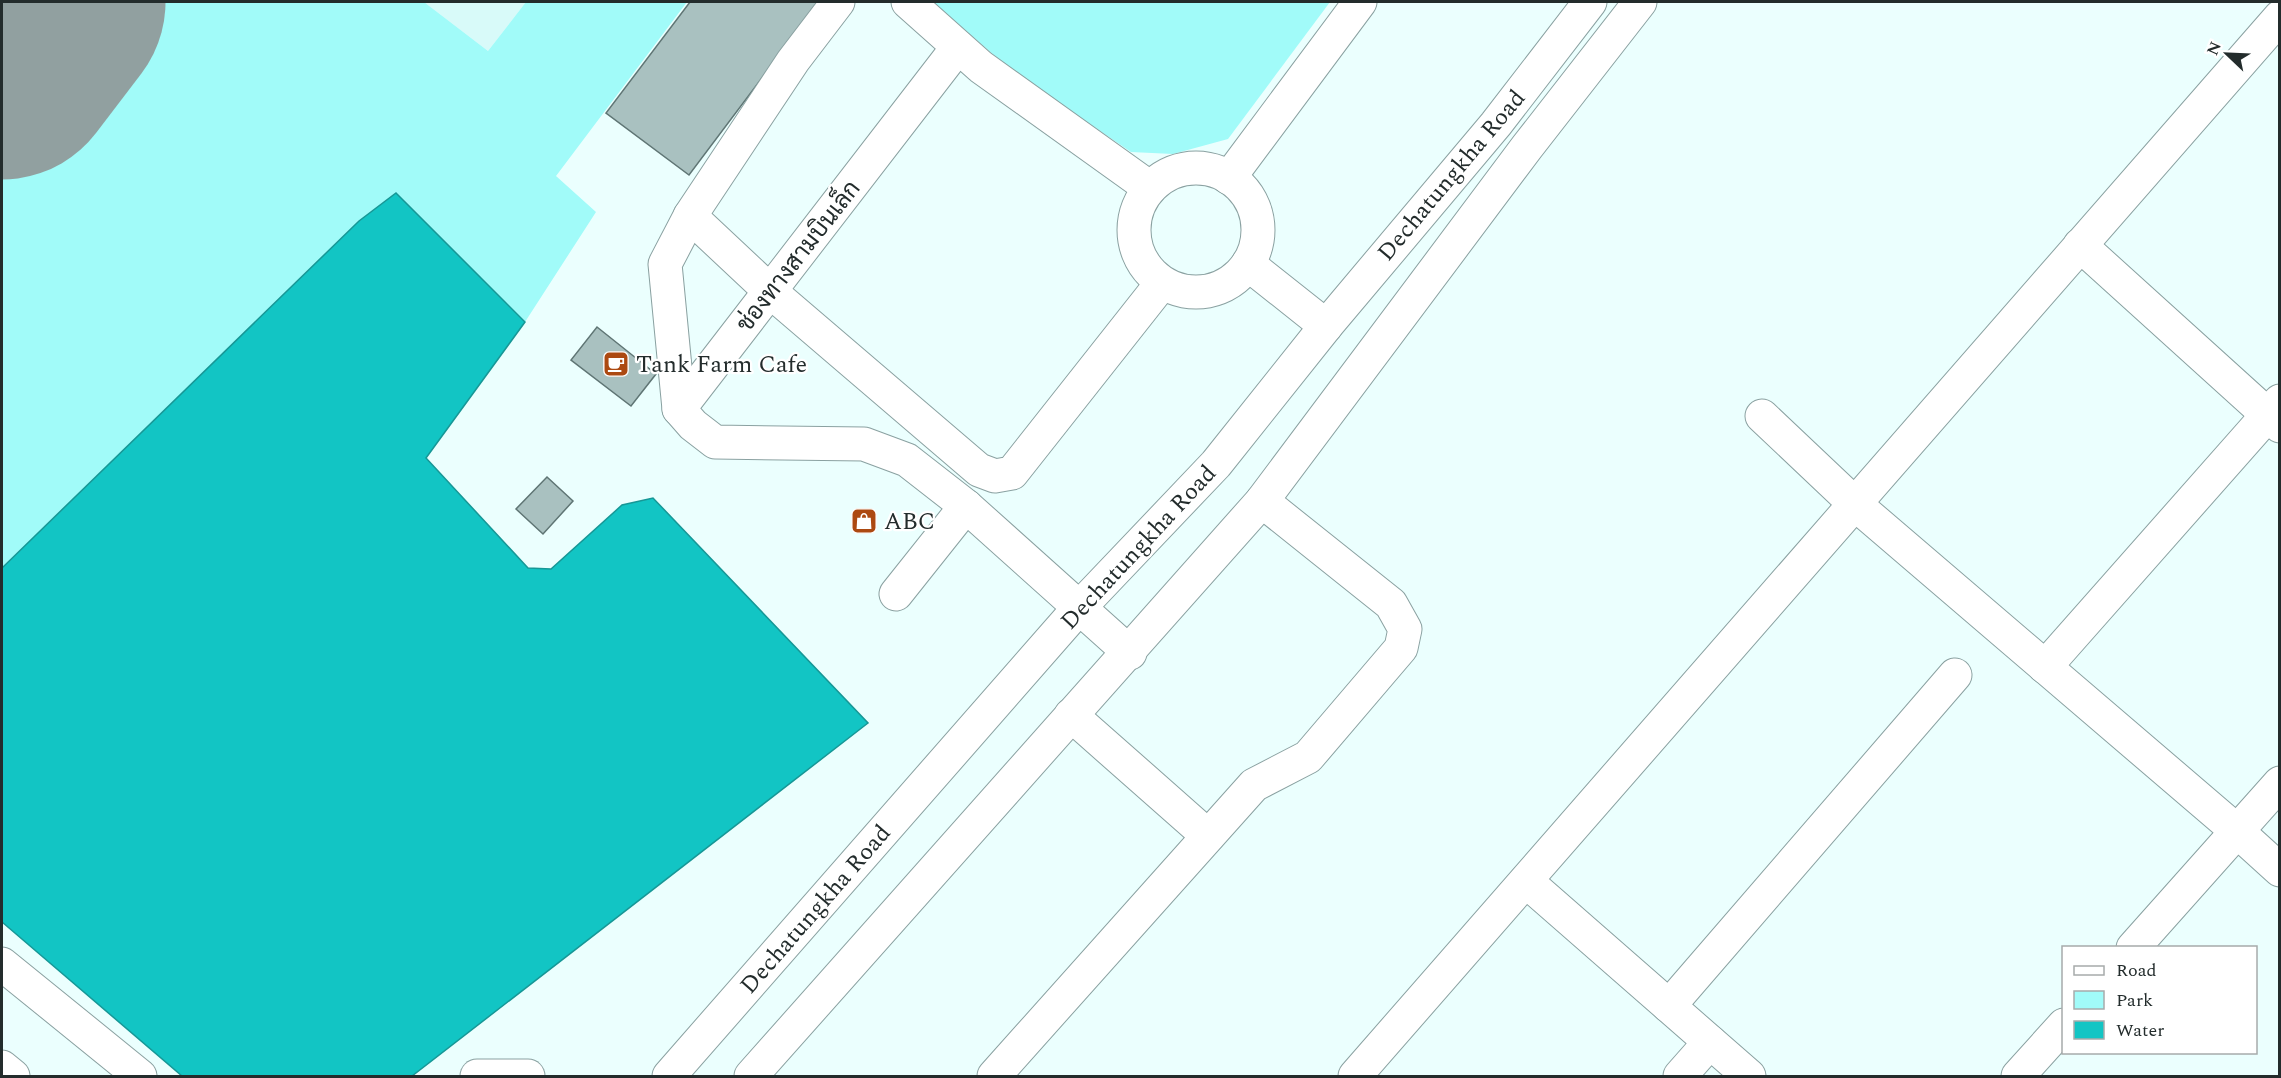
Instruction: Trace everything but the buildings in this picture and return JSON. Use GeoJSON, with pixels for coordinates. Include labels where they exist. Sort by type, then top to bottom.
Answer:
{"type":"FeatureCollection","features":[{"type":"Feature","properties":{"kind":"street"},"geometry":{"type":"LineString","coordinates":[[838,2],[793,61],[690,216],[665,264],[679,409],[715,442],[864,444],[907,460],[966,506],[1078,609],[1130,653]]}},
{"type":"Feature","properties":{"kind":"street"},"geometry":{"type":"LineString","coordinates":[[909,2],[981,66],[1150,188]]}},
{"type":"Feature","properties":{"kind":"street"},"geometry":{"type":"LineString","coordinates":[[1229,178],[1360,2]]}},
{"type":"Feature","properties":{"kind":"street","name":"Dechatungkha Road"},"geometry":{"type":"LineString","coordinates":[[669,1077],[1078,609],[1216,464],[1326,326],[1496,124],[1590,2]]}},
{"type":"Feature","properties":{"kind":"street","name":"Dechatungkha Road"},"geometry":{"type":"LineString","coordinates":[[751,1077],[1071,715],[1130,653],[1262,501],[1527,147],[1640,2]]}},
{"type":"Feature","properties":{"kind":"street"},"geometry":{"type":"LineString","coordinates":[[1355,1077],[2280,16]]}},
{"type":"Feature","properties":{"kind":"street","name":"ช่องทางสามบินเล็ก"},"geometry":{"type":"LineString","coordinates":[[679,409],[958,47]]}},
{"type":"Feature","properties":{"kind":"street"},"geometry":{"type":"LineString","coordinates":[[1179,171],[1214,171],[1229,178],[1244,191],[1253,207],[1258,227],[1255,246],[1248,264],[1234,279],[1218,289],[1189,292],[1162,283],[1146,268],[1141,259],[1134,227],[1139,207],[1150,188],[1164,177],[1179,171]]}},
{"type":"Feature","properties":{"kind":"street"},"geometry":{"type":"LineString","coordinates":[[690,216],[771,292],[979,470],[995,476],[1012,473],[1162,283]]}},
{"type":"Feature","properties":{"kind":"street"},"geometry":{"type":"LineString","coordinates":[[2045,667],[2275,414],[2080,245]]}},
{"type":"Feature","properties":{"kind":"street"},"geometry":{"type":"LineString","coordinates":[[1248,264],[1326,326]]}},
{"type":"Feature","properties":{"kind":"street"},"geometry":{"type":"LineString","coordinates":[[1762,416],[1855,504],[2280,870]]}},
{"type":"Feature","properties":{"kind":"street"},"geometry":{"type":"LineString","coordinates":[[994,1077],[1254,785],[1308,756],[1401,648],[1405,629],[1392,604],[1262,501]]}},
{"type":"Feature","properties":{"kind":"street"},"geometry":{"type":"LineString","coordinates":[[896,594],[966,506]]}},
{"type":"Feature","properties":{"kind":"street"},"geometry":{"type":"LineString","coordinates":[[1668,1005],[1955,675]]}},
{"type":"Feature","properties":{"kind":"street"},"geometry":{"type":"LineString","coordinates":[[1071,715],[1208,836]]}},
{"type":"Feature","properties":{"kind":"street"},"geometry":{"type":"LineString","coordinates":[[2135,946],[2280,783]]}},
{"type":"Feature","properties":{"kind":"street"},"geometry":{"type":"LineString","coordinates":[[1526,880],[1749,1077]]}},
{"type":"Feature","properties":{"kind":"street"},"geometry":{"type":"LineString","coordinates":[[2,964],[140,1077]]}},
{"type":"Feature","properties":{"kind":"street"},"geometry":{"type":"LineString","coordinates":[[2018,1077],[2062,1027]]}},
{"type":"Feature","properties":{"kind":"street"},"geometry":{"type":"LineString","coordinates":[[1680,1077],[1710,1042]]}},
{"type":"Feature","properties":{"kind":"street"},"geometry":{"type":"LineString","coordinates":[[2,1067],[13,1077]]}},
{"type":"Feature","properties":{"kind":"street"},"geometry":{"type":"LineString","coordinates":[[477,1077],[528,1077]]}},
{"type":"Feature","properties":{"kind":"shaded area"},"geometry":{"type":"Polygon","coordinates":[[[424,2],[526,2],[488,51],[424,2]]]}},
{"type":"Feature","properties":{"kind":"green space"},"geometry":{"type":"Polygon","coordinates":[[[124,2],[424,2],[488,51],[526,2],[687,2],[556,176],[596,212],[525,322],[396,193],[359,221],[2,568],[2,165],[124,2]]]}},
{"type":"Feature","properties":{"kind":"green space"},"geometry":{"type":"Polygon","coordinates":[[[933,2],[1330,2],[1228,139],[1173,154],[1131,152],[1012,71],[933,2]]]}},
{"type":"Feature","properties":{"kind":"water"},"geometry":{"type":"Polygon","coordinates":[[[396,193],[525,322],[426,458],[528,568],[551,569],[622,505],[653,498],[868,723],[412,1076],[182,1076],[2,922],[2,568],[359,221],[396,193]]]}},
{"type":"Feature","properties":{"kind":"runway"},"geometry":{"type":"LineString","coordinates":[[2,61],[47,2]]}},
{"type":"Feature","properties":{"kind":"place","name":"Tank Farm Cafe"},"geometry":{"type":"Point","coordinates":[616,364]}},
{"type":"Feature","properties":{"kind":"place","name":"ABC"},"geometry":{"type":"Point","coordinates":[864,521]}}]}
